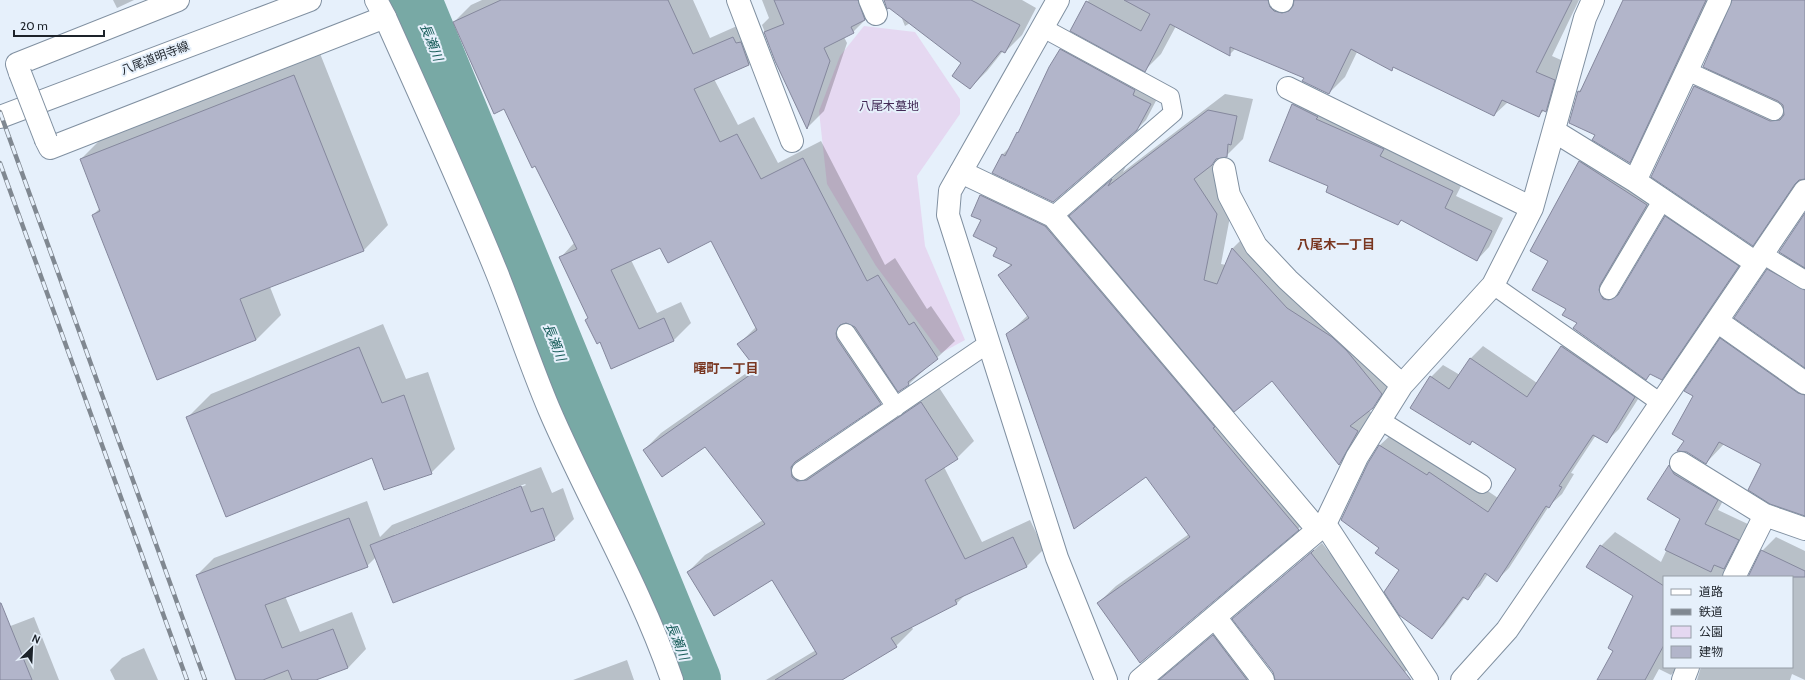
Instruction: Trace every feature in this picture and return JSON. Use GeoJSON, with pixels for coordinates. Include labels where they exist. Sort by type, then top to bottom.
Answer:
{"type":"FeatureCollection","features":[{"type":"Feature","properties":{"kind":"street"},"geometry":{"type":"LineString","coordinates":[[178,0],[17,64],[50,148],[381,8],[494,267],[549,410],[616,549],[665,660],[672,680]]}},
{"type":"Feature","properties":{"kind":"street","name":"八尾道明寺線"},"geometry":{"type":"LineString","coordinates":[[0,117],[310,0]]}},
{"type":"Feature","properties":{"kind":"street"},"geometry":{"type":"LineString","coordinates":[[738,0],[792,141]]}},
{"type":"Feature","properties":{"kind":"street"},"geometry":{"type":"LineString","coordinates":[[1058,0],[950,191],[948,215],[1057,558],[1106,680]]}},
{"type":"Feature","properties":{"kind":"street"},"geometry":{"type":"LineString","coordinates":[[1140,680],[1322,527],[1357,457],[1402,385],[1493,285],[1532,208],[1585,18],[1593,0]]}},
{"type":"Feature","properties":{"kind":"street"},"geometry":{"type":"LineString","coordinates":[[1636,181],[1720,0]]}},
{"type":"Feature","properties":{"kind":"street"},"geometry":{"type":"LineString","coordinates":[[1288,88],[1532,208]]}},
{"type":"Feature","properties":{"kind":"street"},"geometry":{"type":"LineString","coordinates":[[1554,131],[1636,181],[1662,200],[1759,259]]}},
{"type":"Feature","properties":{"kind":"street"},"geometry":{"type":"LineString","coordinates":[[1224,169],[1229,195],[1256,246],[1288,280],[1402,385]]}},
{"type":"Feature","properties":{"kind":"street"},"geometry":{"type":"LineString","coordinates":[[960,172],[1053,216],[1322,527],[1427,680]]}},
{"type":"Feature","properties":{"kind":"street"},"geometry":{"type":"LineString","coordinates":[[1462,680],[1507,630],[1805,191]]}},
{"type":"Feature","properties":{"kind":"street"},"geometry":{"type":"LineString","coordinates":[[1717,321],[1805,383]]}},
{"type":"Feature","properties":{"kind":"street"},"geometry":{"type":"LineString","coordinates":[[1681,463],[1765,515],[1805,529]]}},
{"type":"Feature","properties":{"kind":"street"},"geometry":{"type":"LineString","coordinates":[[1734,576],[1765,515]]}},
{"type":"Feature","properties":{"kind":"street"},"geometry":{"type":"LineString","coordinates":[[1215,617],[1263,680]]}},
{"type":"Feature","properties":{"kind":"street"},"geometry":{"type":"LineString","coordinates":[[1683,680],[1688,668]]}},
{"type":"Feature","properties":{"kind":"lane"},"geometry":{"type":"LineString","coordinates":[[1043,28],[1170,97],[1174,113],[1053,216]]}},
{"type":"Feature","properties":{"kind":"lane"},"geometry":{"type":"LineString","coordinates":[[1687,71],[1774,112]]}},
{"type":"Feature","properties":{"kind":"lane"},"geometry":{"type":"LineString","coordinates":[[1609,290],[1662,200]]}},
{"type":"Feature","properties":{"kind":"lane"},"geometry":{"type":"LineString","coordinates":[[1759,259],[1805,280]]}},
{"type":"Feature","properties":{"kind":"lane"},"geometry":{"type":"LineString","coordinates":[[1493,285],[1661,403]]}},
{"type":"Feature","properties":{"kind":"lane"},"geometry":{"type":"LineString","coordinates":[[846,333],[896,407]]}},
{"type":"Feature","properties":{"kind":"lane"},"geometry":{"type":"LineString","coordinates":[[801,471],[989,343]]}},
{"type":"Feature","properties":{"kind":"lane"},"geometry":{"type":"LineString","coordinates":[[1380,420],[1482,484]]}},
{"type":"Feature","properties":{"kind":"green space","name":"八尾木墓地"},"geometry":{"type":"Polygon","coordinates":[[[864,26],[915,32],[960,99],[960,114],[917,176],[925,246],[965,340],[941,353],[876,266],[827,184],[819,111],[840,56],[864,26]]]}},
{"type":"Feature","properties":{"kind":"building"},"geometry":{"type":"Polygon","coordinates":[[[501,0],[668,0],[693,54],[733,37],[736,43],[741,42],[749,65],[694,89],[720,142],[737,134],[761,179],[803,158],[867,281],[878,275],[909,325],[914,322],[938,359],[908,382],[909,385],[898,392],[855,327],[846,323],[840,325],[836,333],[837,339],[881,404],[795,462],[791,467],[792,477],[797,481],[807,480],[921,402],[958,459],[925,480],[965,559],[1013,537],[1027,567],[955,600],[957,604],[891,638],[897,647],[842,680],[775,680],[817,654],[772,580],[714,616],[687,572],[765,524],[705,447],[662,477],[643,450],[757,370],[737,344],[757,330],[711,241],[668,263],[660,248],[611,270],[639,329],[664,318],[674,341],[611,369],[600,342],[597,344],[585,320],[588,318],[559,257],[577,249],[535,166],[532,168],[504,109],[494,114],[453,22],[501,0]]]}},
{"type":"Feature","properties":{"kind":"building"},"geometry":{"type":"Polygon","coordinates":[[[774,0],[858,0],[865,20],[851,27],[854,33],[824,48],[830,61],[807,129],[775,61],[764,32],[784,24],[774,0]]]}},
{"type":"Feature","properties":{"kind":"building"},"geometry":{"type":"Polygon","coordinates":[[[884,0],[971,0],[1020,25],[1005,53],[1001,51],[970,89],[952,76],[961,63],[889,8],[887,9],[884,0]]]}},
{"type":"Feature","properties":{"kind":"building"},"geometry":{"type":"Polygon","coordinates":[[[1124,0],[1268,0],[1270,7],[1274,11],[1282,13],[1289,11],[1293,6],[1294,0],[1572,0],[1536,72],[1555,80],[1546,112],[1542,110],[1539,117],[1502,100],[1494,116],[1393,67],[1392,71],[1351,49],[1329,94],[1302,81],[1304,78],[1230,47],[1230,56],[1170,24],[1145,72],[1070,31],[1086,1],[1141,31],[1150,14],[1124,0]]]}},
{"type":"Feature","properties":{"kind":"building"},"geometry":{"type":"Polygon","coordinates":[[[1623,0],[1706,0],[1630,163],[1592,140],[1595,135],[1569,123],[1578,91],[1580,92],[1623,0]]]}},
{"type":"Feature","properties":{"kind":"building"},"geometry":{"type":"Polygon","coordinates":[[[1732,0],[1805,0],[1805,179],[1799,180],[1795,184],[1753,246],[1651,177],[1694,86],[1770,121],[1780,120],[1784,115],[1783,105],[1778,101],[1703,67],[1732,0]]]}},
{"type":"Feature","properties":{"kind":"building"},"geometry":{"type":"Polygon","coordinates":[[[1060,49],[1135,90],[1133,95],[1151,104],[1137,130],[1053,202],[992,173],[1002,154],[1005,156],[1017,132],[1018,133],[1049,67],[1060,49]]]}},
{"type":"Feature","properties":{"kind":"building"},"geometry":{"type":"Polygon","coordinates":[[[294,75],[364,251],[240,299],[256,340],[157,380],[92,215],[100,211],[80,159],[294,75]]]}},
{"type":"Feature","properties":{"kind":"building"},"geometry":{"type":"Polygon","coordinates":[[[1292,104],[1318,117],[1316,119],[1384,149],[1380,156],[1453,191],[1445,208],[1492,231],[1477,261],[1401,220],[1398,225],[1326,192],[1328,186],[1269,161],[1292,104]]]}},
{"type":"Feature","properties":{"kind":"building"},"geometry":{"type":"Polygon","coordinates":[[[1208,110],[1237,116],[1231,145],[1228,144],[1227,157],[1216,159],[1212,165],[1194,179],[1217,214],[1204,280],[1217,284],[1232,248],[1287,308],[1332,337],[1347,351],[1382,394],[1373,408],[1350,426],[1358,431],[1339,465],[1272,381],[1234,412],[1069,216],[1112,179],[1108,186],[1208,110]]]}},
{"type":"Feature","properties":{"kind":"building"},"geometry":{"type":"Polygon","coordinates":[[[1579,161],[1647,205],[1600,285],[1599,290],[1603,299],[1609,300],[1618,295],[1665,216],[1739,266],[1662,380],[1650,374],[1646,380],[1573,328],[1577,323],[1562,315],[1566,309],[1532,290],[1548,261],[1530,251],[1579,161]]]}},
{"type":"Feature","properties":{"kind":"building"},"geometry":{"type":"Polygon","coordinates":[[[980,195],[1045,226],[1215,427],[1213,428],[1299,530],[1140,663],[1097,603],[1190,537],[1146,477],[1074,529],[1006,334],[1029,318],[998,275],[1012,265],[993,256],[997,248],[973,236],[981,220],[971,216],[980,195]]]}},
{"type":"Feature","properties":{"kind":"building"},"geometry":{"type":"Polygon","coordinates":[[[1805,213],[1805,268],[1779,252],[1805,213]]]}},
{"type":"Feature","properties":{"kind":"building"},"geometry":{"type":"Polygon","coordinates":[[[1767,269],[1805,290],[1805,368],[1734,318],[1767,269]]]}},
{"type":"Feature","properties":{"kind":"building"},"geometry":{"type":"Polygon","coordinates":[[[1720,338],[1798,393],[1805,395],[1805,516],[1770,504],[1748,490],[1761,464],[1719,442],[1706,464],[1687,452],[1677,451],[1684,441],[1672,434],[1693,396],[1684,391],[1720,338]]]}},
{"type":"Feature","properties":{"kind":"building"},"geometry":{"type":"Polygon","coordinates":[[[1561,346],[1635,397],[1607,443],[1593,435],[1559,486],[1562,487],[1549,508],[1546,506],[1497,582],[1485,573],[1468,600],[1463,597],[1432,639],[1399,615],[1384,592],[1399,570],[1375,553],[1379,548],[1341,520],[1368,463],[1379,445],[1427,475],[1429,472],[1488,512],[1516,469],[1472,441],[1470,445],[1410,408],[1430,376],[1449,389],[1470,358],[1527,397],[1561,346]]]}},
{"type":"Feature","properties":{"kind":"building"},"geometry":{"type":"Polygon","coordinates":[[[359,347],[382,403],[404,395],[432,474],[384,490],[372,458],[226,517],[186,417],[359,347]]]}},
{"type":"Feature","properties":{"kind":"building"},"geometry":{"type":"Polygon","coordinates":[[[1669,465],[1674,474],[1718,500],[1705,524],[1739,540],[1724,569],[1714,565],[1711,572],[1665,550],[1680,519],[1647,499],[1669,465]]]}},
{"type":"Feature","properties":{"kind":"building"},"geometry":{"type":"Polygon","coordinates":[[[521,486],[531,512],[543,508],[555,540],[393,603],[370,545],[521,486]]]}},
{"type":"Feature","properties":{"kind":"building"},"geometry":{"type":"Polygon","coordinates":[[[349,518],[368,567],[265,605],[282,648],[333,629],[348,668],[316,680],[292,680],[288,670],[263,680],[236,680],[196,575],[349,518]]]}},
{"type":"Feature","properties":{"kind":"building"},"geometry":{"type":"Polygon","coordinates":[[[1600,545],[1663,585],[1663,647],[1645,680],[1597,680],[1613,651],[1608,648],[1633,596],[1586,567],[1600,545]]]}},
{"type":"Feature","properties":{"kind":"building"},"geometry":{"type":"Polygon","coordinates":[[[1314,550],[1311,553],[1411,680],[1275,680],[1273,672],[1232,619],[1314,550]]]}},
{"type":"Feature","properties":{"kind":"building"},"geometry":{"type":"Polygon","coordinates":[[[1761,550],[1805,571],[1805,577],[1748,576],[1761,550]]]}},
{"type":"Feature","properties":{"kind":"building"},"geometry":{"type":"Polygon","coordinates":[[[1,603],[32,680],[0,680],[1,603]]]}},
{"type":"Feature","properties":{"kind":"building"},"geometry":{"type":"Polygon","coordinates":[[[1213,635],[1247,680],[1159,680],[1213,635]]]}},
{"type":"Feature","properties":{"kind":"waterway","name":"長瀬川"},"geometry":{"type":"LineString","coordinates":[[416,3],[694,680]]}},
{"type":"Feature","properties":{"kind":"railway"},"geometry":{"type":"LineString","coordinates":[[0,112],[205,680]]}},
{"type":"Feature","properties":{"kind":"railway"},"geometry":{"type":"LineString","coordinates":[[0,163],[187,680]]}},
{"type":"Feature","properties":{"kind":"district","name":"八尾木一丁目"},"geometry":{"type":"Point","coordinates":[1336,244]}},
{"type":"Feature","properties":{"kind":"district","name":"曙町一丁目"},"geometry":{"type":"Point","coordinates":[726,368]}}]}
